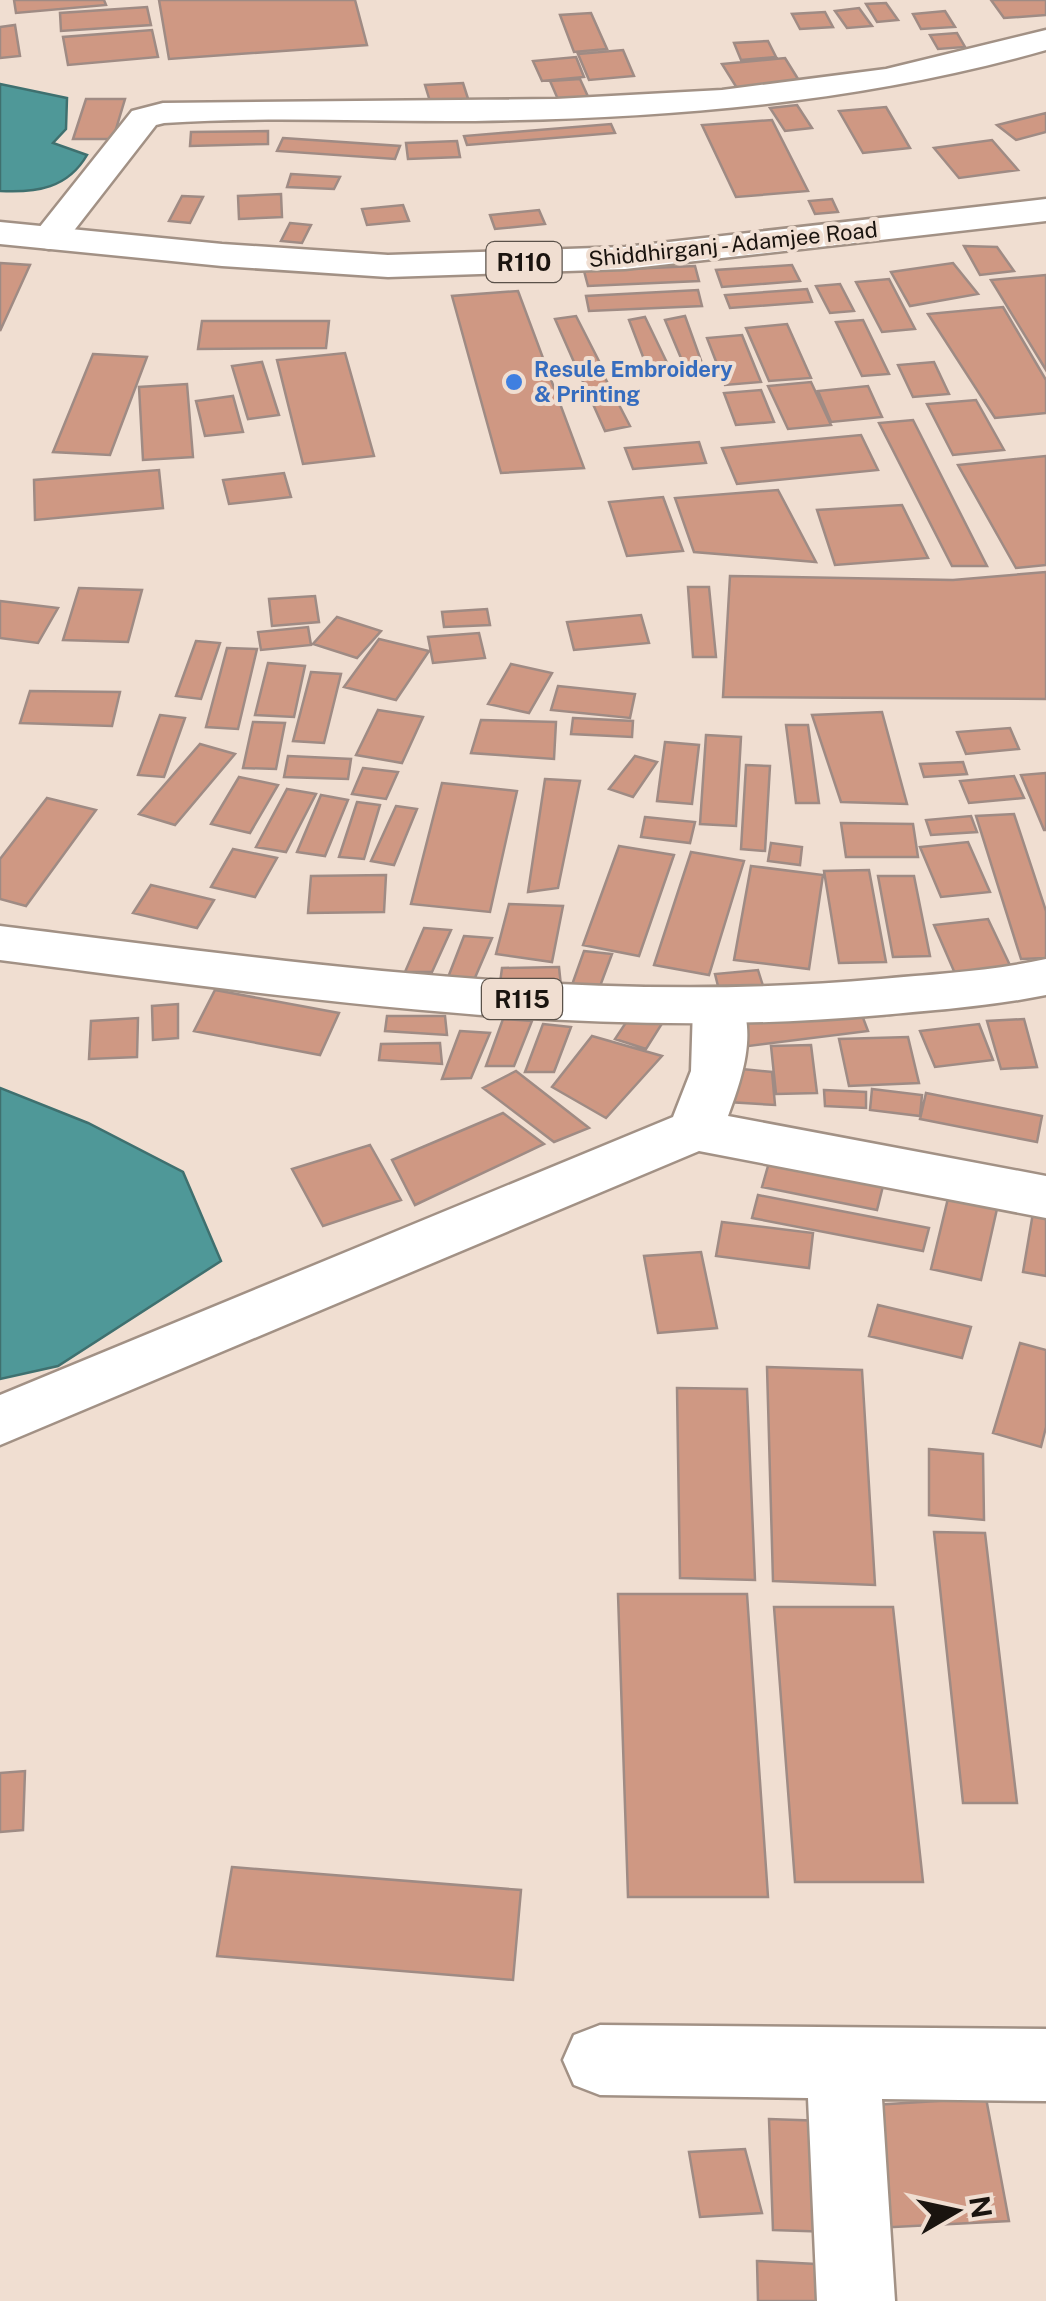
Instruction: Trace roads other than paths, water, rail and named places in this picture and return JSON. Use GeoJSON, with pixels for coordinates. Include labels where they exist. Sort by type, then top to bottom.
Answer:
{"type":"FeatureCollection","features":[{"type":"Feature","properties":{"kind":"street"},"geometry":{"type":"LineString","coordinates":[[49,238],[144,118],[164,113],[604,107],[802,93],[1002,54],[1046,40]]}},
{"type":"Feature","properties":{"kind":"street","name":"Shiddhirganj - Adamjee Road"},"geometry":{"type":"LineString","coordinates":[[0,233],[388,266],[707,250],[1046,210]]}},
{"type":"Feature","properties":{"kind":"street","name":"R115"},"geometry":{"type":"LineString","coordinates":[[0,943],[338,984],[535,1000],[719,1007],[1004,986],[1046,977]]}},
{"type":"Feature","properties":{"kind":"street"},"geometry":{"type":"LineString","coordinates":[[695,1130],[718,1071],[719,1007]]}},
{"type":"Feature","properties":{"kind":"street"},"geometry":{"type":"LineString","coordinates":[[0,1421],[695,1130],[1046,1197]]}},
{"type":"Feature","properties":{"kind":"street"},"geometry":{"type":"LineString","coordinates":[[600,2060],[1046,2065]]}},
{"type":"Feature","properties":{"kind":"street"},"geometry":{"type":"LineString","coordinates":[[843,2063],[856,2301]]}},
{"type":"Feature","properties":{"kind":"water"},"geometry":{"type":"Polygon","coordinates":[[[0,84],[67,98],[66,129],[53,143],[87,155],[71,175],[39,189],[0,191],[0,84]]]}},
{"type":"Feature","properties":{"kind":"water"},"geometry":{"type":"Polygon","coordinates":[[[0,1088],[88,1123],[183,1172],[221,1261],[58,1366],[0,1379],[0,1088]]]}},
{"type":"Feature","properties":{"kind":"place","name":"Resule Embroidery & Printing"},"geometry":{"type":"Point","coordinates":[514,382]}}]}
